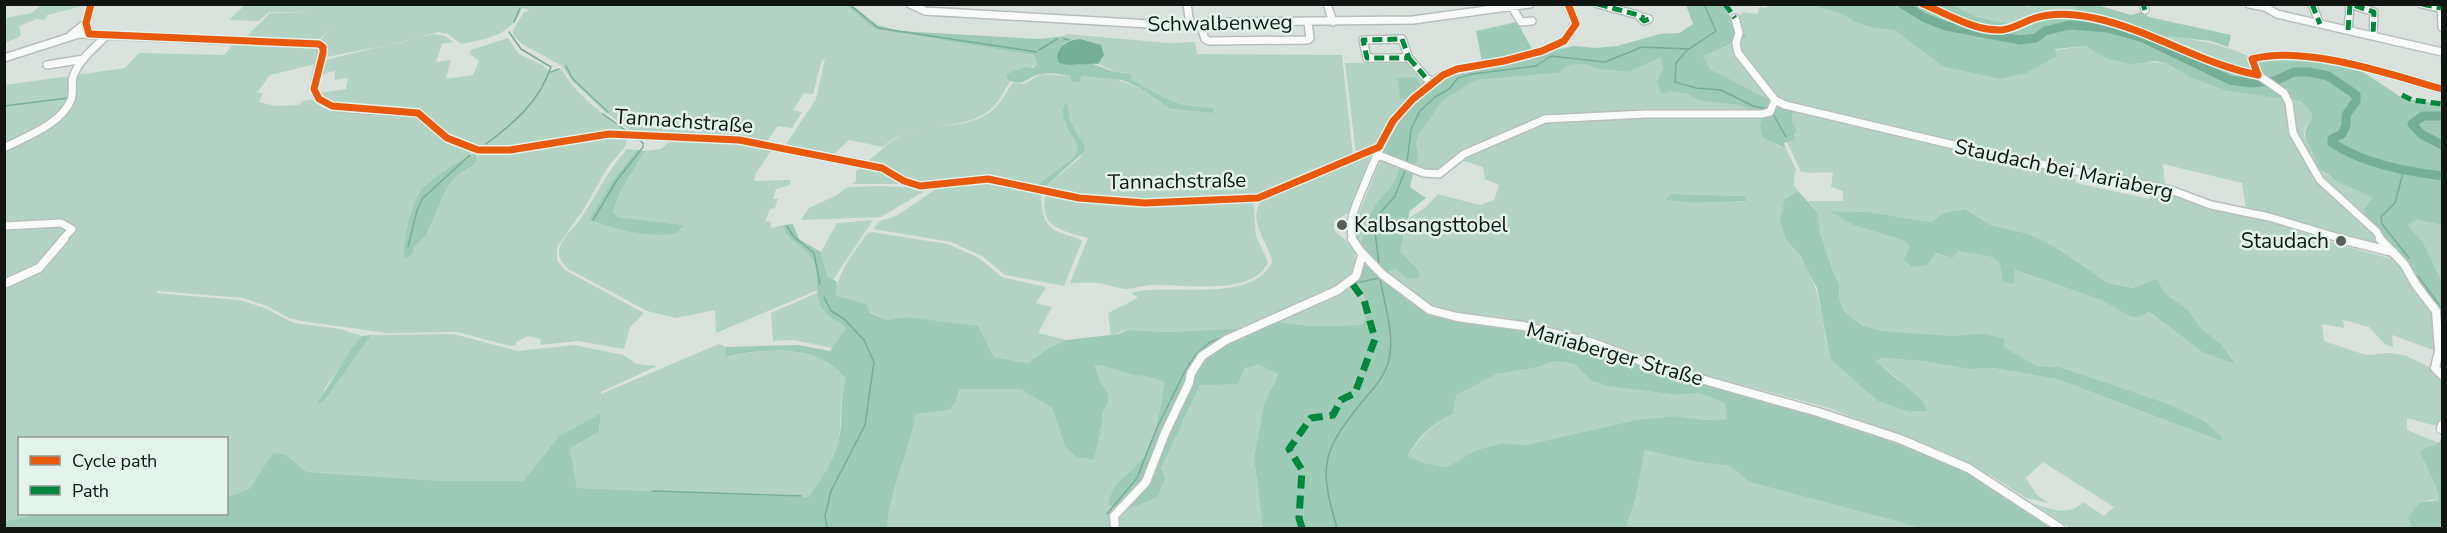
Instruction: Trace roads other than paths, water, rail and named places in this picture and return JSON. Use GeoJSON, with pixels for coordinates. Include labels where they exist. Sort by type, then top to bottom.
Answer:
{"type":"FeatureCollection","features":[{"type":"Feature","properties":{"kind":"street"},"geometry":{"type":"LineString","coordinates":[[90,34],[86,23],[91,4]]}},
{"type":"Feature","properties":{"kind":"street","name":"Schwalbenweg"},"geometry":{"type":"LineString","coordinates":[[910,4],[925,11],[1129,24],[1413,20],[1530,4]]}},
{"type":"Feature","properties":{"kind":"street"},"geometry":{"type":"LineString","coordinates":[[1187,4],[1190,24]]}},
{"type":"Feature","properties":{"kind":"street"},"geometry":{"type":"LineString","coordinates":[[1327,4],[1333,22]]}},
{"type":"Feature","properties":{"kind":"street","name":"Mariaberger Straße"},"geometry":{"type":"LineString","coordinates":[[1568,4],[1576,24],[1564,41],[1542,51],[1504,61],[1457,69],[1443,75],[1393,121],[1377,151],[1350,224],[1351,239],[1362,255],[1422,305],[1439,313],[1507,323],[1586,341],[1664,369],[1827,415],[1889,436],[1952,460],[1993,482],[2060,528]]}},
{"type":"Feature","properties":{"kind":"street"},"geometry":{"type":"LineString","coordinates":[[1598,4],[1641,17]]}},
{"type":"Feature","properties":{"kind":"street"},"geometry":{"type":"LineString","coordinates":[[2249,4],[2265,7],[2277,14],[2442,52]]}},
{"type":"Feature","properties":{"kind":"street"},"geometry":{"type":"LineString","coordinates":[[2312,4],[2320,24]]}},
{"type":"Feature","properties":{"kind":"street"},"geometry":{"type":"LineString","coordinates":[[2422,4],[2441,6],[2442,27]]}},
{"type":"Feature","properties":{"kind":"street"},"geometry":{"type":"LineString","coordinates":[[2348,30],[2350,5],[2353,5],[2374,12],[2373,36]]}},
{"type":"Feature","properties":{"kind":"street"},"geometry":{"type":"LineString","coordinates":[[1512,7],[1521,22],[1532,21]]}},
{"type":"Feature","properties":{"kind":"street"},"geometry":{"type":"LineString","coordinates":[[1377,151],[1424,173],[1439,174],[1464,154],[1536,122],[1556,118],[1646,114],[1762,114],[1772,106],[1738,53],[1736,43],[1739,33],[1735,18]]}},
{"type":"Feature","properties":{"kind":"street"},"geometry":{"type":"LineString","coordinates":[[1200,24],[1205,39],[1209,40],[1308,40],[1310,38],[1308,22]]}},
{"type":"Feature","properties":{"kind":"street"},"geometry":{"type":"LineString","coordinates":[[4,58],[70,36],[86,23]]}},
{"type":"Feature","properties":{"kind":"street","name":"Tannachstraße"},"geometry":{"type":"LineString","coordinates":[[70,36],[90,34],[105,37],[319,44],[323,47],[323,52],[314,89],[324,102],[351,110],[418,113],[447,138],[467,147],[490,151],[510,150],[599,134],[711,137],[882,168],[904,181],[920,186],[988,179],[1079,198],[1145,203],[1258,198],[1377,151]]}},
{"type":"Feature","properties":{"kind":"street"},"geometry":{"type":"LineString","coordinates":[[4,148],[57,117],[71,100],[73,80],[84,59],[105,37]]}},
{"type":"Feature","properties":{"kind":"street"},"geometry":{"type":"LineString","coordinates":[[1409,58],[1366,58],[1363,40],[1402,39],[1409,58],[1426,78],[1433,82]]}},
{"type":"Feature","properties":{"kind":"street"},"geometry":{"type":"LineString","coordinates":[[2442,89],[2323,59],[2279,53],[2260,55],[2252,59],[2258,75],[2284,93],[2289,103],[2293,134],[2320,180],[2377,232],[2382,242],[2404,264],[2416,285],[2436,311],[2439,351],[2435,368],[2442,375]]}},
{"type":"Feature","properties":{"kind":"street"},"geometry":{"type":"LineString","coordinates":[[47,65],[84,59]]}},
{"type":"Feature","properties":{"kind":"street","name":"Staudach bei Mariaberg"},"geometry":{"type":"LineString","coordinates":[[1772,106],[1785,105],[1996,155],[2160,188],[2211,205],[2269,217],[2393,252]]}},
{"type":"Feature","properties":{"kind":"street"},"geometry":{"type":"LineString","coordinates":[[4,226],[61,223],[68,225],[72,230],[39,268],[4,284]]}},
{"type":"Feature","properties":{"kind":"street"},"geometry":{"type":"LineString","coordinates":[[2375,248],[2382,242]]}},
{"type":"Feature","properties":{"kind":"street"},"geometry":{"type":"LineString","coordinates":[[1115,528],[1114,516],[1146,482],[1165,432],[1189,383],[1191,373],[1202,356],[1226,340],[1338,290],[1356,276],[1362,255]]}},
{"type":"Feature","properties":{"kind":"waterway"},"geometry":{"type":"LineString","coordinates":[[849,4],[878,28],[1037,52]]}},
{"type":"Feature","properties":{"kind":"waterway"},"geometry":{"type":"LineString","coordinates":[[1407,163],[1411,129],[1420,111],[1435,97],[1449,89],[1458,78],[1472,74],[1536,66],[1551,56],[1605,62],[1642,47],[1689,49],[1716,31],[1704,4]]}},
{"type":"Feature","properties":{"kind":"waterway"},"geometry":{"type":"LineString","coordinates":[[1902,4],[1925,18],[1946,26],[2020,40],[2036,38],[2045,31],[2069,25],[2108,28],[2143,38],[2230,80],[2250,83],[2275,81],[2294,72],[2328,76],[2356,95],[2356,101],[2346,115],[2346,125],[2342,134],[2332,139],[2332,143],[2371,161],[2399,169],[2442,176]]}},
{"type":"Feature","properties":{"kind":"waterway"},"geometry":{"type":"LineString","coordinates":[[514,22],[520,8]]}},
{"type":"Feature","properties":{"kind":"waterway"},"geometry":{"type":"LineString","coordinates":[[486,144],[507,128],[533,101],[551,67],[521,49],[509,32]]}},
{"type":"Feature","properties":{"kind":"waterway"},"geometry":{"type":"LineString","coordinates":[[1039,50],[1057,39]]}},
{"type":"Feature","properties":{"kind":"waterway"},"geometry":{"type":"LineString","coordinates":[[1064,39],[1070,40]]}},
{"type":"Feature","properties":{"kind":"waterway"},"geometry":{"type":"LineString","coordinates":[[1688,49],[1676,63],[1675,82],[1696,88],[1721,90],[1753,106],[1768,109]]}},
{"type":"Feature","properties":{"kind":"waterway"},"geometry":{"type":"LineString","coordinates":[[566,66],[572,78],[608,112]]}},
{"type":"Feature","properties":{"kind":"waterway"},"geometry":{"type":"LineString","coordinates":[[551,72],[559,69]]}},
{"type":"Feature","properties":{"kind":"waterway"},"geometry":{"type":"LineString","coordinates":[[4,106],[68,98]]}},
{"type":"Feature","properties":{"kind":"waterway"},"geometry":{"type":"LineString","coordinates":[[55,116],[65,104]]}},
{"type":"Feature","properties":{"kind":"waterway"},"geometry":{"type":"LineString","coordinates":[[1772,112],[1786,137]]}},
{"type":"Feature","properties":{"kind":"waterway"},"geometry":{"type":"LineString","coordinates":[[603,114],[628,132]]}},
{"type":"Feature","properties":{"kind":"waterway"},"geometry":{"type":"LineString","coordinates":[[2442,116],[2423,116],[2412,124],[2421,134],[2442,145]]}},
{"type":"Feature","properties":{"kind":"waterway"},"geometry":{"type":"LineString","coordinates":[[34,129],[43,124]]}},
{"type":"Feature","properties":{"kind":"waterway"},"geometry":{"type":"LineString","coordinates":[[593,220],[617,180],[643,147],[643,143],[637,138]]}},
{"type":"Feature","properties":{"kind":"waterway"},"geometry":{"type":"LineString","coordinates":[[408,247],[417,210],[423,198],[470,155]]}},
{"type":"Feature","properties":{"kind":"waterway"},"geometry":{"type":"LineString","coordinates":[[1379,264],[1374,224],[1379,214],[1395,196],[1406,168]]}},
{"type":"Feature","properties":{"kind":"waterway"},"geometry":{"type":"LineString","coordinates":[[2404,169],[2395,203],[2381,217],[2382,224],[2409,258]]}},
{"type":"Feature","properties":{"kind":"waterway"},"geometry":{"type":"LineString","coordinates":[[787,226],[794,237],[814,253],[820,284]]}},
{"type":"Feature","properties":{"kind":"waterway"},"geometry":{"type":"LineString","coordinates":[[2418,276],[2442,309]]}},
{"type":"Feature","properties":{"kind":"waterway"},"geometry":{"type":"LineString","coordinates":[[1356,283],[1379,278]]}},
{"type":"Feature","properties":{"kind":"waterway"},"geometry":{"type":"LineString","coordinates":[[1337,528],[1326,475],[1331,448],[1348,419],[1382,377],[1389,360],[1390,329],[1380,278]]}},
{"type":"Feature","properties":{"kind":"waterway"},"geometry":{"type":"LineString","coordinates":[[824,297],[831,311],[844,319],[864,340],[874,362],[865,425],[831,491],[825,516],[827,528]]}},
{"type":"Feature","properties":{"kind":"waterway"},"geometry":{"type":"LineString","coordinates":[[1107,514],[1137,478],[1156,430],[1185,371],[1196,354],[1210,342],[1224,337]]}},
{"type":"Feature","properties":{"kind":"waterway"},"geometry":{"type":"LineString","coordinates":[[653,491],[801,496]]}},
{"type":"Feature","properties":{"kind":"place","name":"Kalbsangsttobel"},"geometry":{"type":"Point","coordinates":[1342,225]}},
{"type":"Feature","properties":{"kind":"place","name":"Staudach"},"geometry":{"type":"Point","coordinates":[2341,241]}}]}
